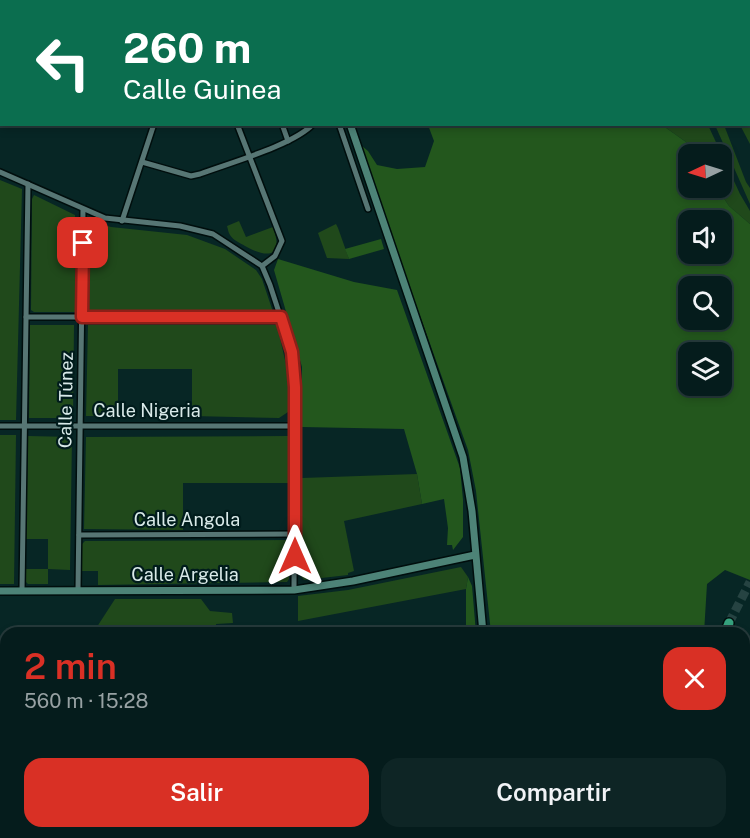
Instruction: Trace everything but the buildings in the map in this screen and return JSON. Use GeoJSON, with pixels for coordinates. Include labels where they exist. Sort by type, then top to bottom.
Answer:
{"type":"FeatureCollection","features":[{"type":"Feature","properties":{"kind":"highway"},"geometry":{"type":"LineString","coordinates":[[727,627],[729,623]]}},
{"type":"Feature","properties":{"kind":"street"},"geometry":{"type":"LineString","coordinates":[[122,221],[153,126]]}},
{"type":"Feature","properties":{"kind":"street"},"geometry":{"type":"LineString","coordinates":[[238,126],[282,241],[275,256],[262,266]]}},
{"type":"Feature","properties":{"kind":"street"},"geometry":{"type":"LineString","coordinates":[[283,126],[288,141]]}},
{"type":"Feature","properties":{"kind":"street"},"geometry":{"type":"LineString","coordinates":[[142,162],[191,176],[288,141],[307,132],[312,126]]}},
{"type":"Feature","properties":{"kind":"street"},"geometry":{"type":"LineString","coordinates":[[340,126],[368,209]]}},
{"type":"Feature","properties":{"kind":"street"},"geometry":{"type":"LineString","coordinates":[[351,126],[463,457],[469,481],[482,627]]}},
{"type":"Feature","properties":{"kind":"street"},"geometry":{"type":"LineString","coordinates":[[0,172],[105,218],[180,226],[213,234],[262,266],[292,352],[295,387],[294,590]]}},
{"type":"Feature","properties":{"kind":"street"},"geometry":{"type":"LineString","coordinates":[[22,591],[28,184]]}},
{"type":"Feature","properties":{"kind":"street","name":"Calle Túnez"},"geometry":{"type":"LineString","coordinates":[[78,590],[83,210]]}},
{"type":"Feature","properties":{"kind":"street"},"geometry":{"type":"LineString","coordinates":[[26,317],[281,317]]}},
{"type":"Feature","properties":{"kind":"street","name":"Calle Nigeria"},"geometry":{"type":"LineString","coordinates":[[0,426],[295,426]]}},
{"type":"Feature","properties":{"kind":"street","name":"Calle Angola"},"geometry":{"type":"LineString","coordinates":[[79,535],[295,534]]}},
{"type":"Feature","properties":{"kind":"street","name":"Calle Argelia"},"geometry":{"type":"LineString","coordinates":[[0,591],[294,590],[353,581],[475,555]]}},
{"type":"Feature","properties":{"kind":"green space"},"geometry":{"type":"Polygon","coordinates":[[[428,126],[663,126],[688,144],[678,144],[678,198],[724,198],[729,206],[750,224],[750,580],[725,570],[707,584],[704,627],[490,627],[476,491],[468,450],[362,146],[377,165],[397,169],[425,167],[434,141],[428,126]]]}},
{"type":"Feature","properties":{"kind":"green space"},"geometry":{"type":"Polygon","coordinates":[[[663,126],[708,126],[717,144],[688,144],[663,126]]]}},
{"type":"Feature","properties":{"kind":"green space"},"geometry":{"type":"Polygon","coordinates":[[[715,126],[724,126],[731,144],[723,144],[715,126]]]}},
{"type":"Feature","properties":{"kind":"green space"},"geometry":{"type":"Polygon","coordinates":[[[741,126],[750,126],[750,144],[741,126]]]}},
{"type":"Feature","properties":{"kind":"green space"},"geometry":{"type":"Polygon","coordinates":[[[732,146],[746,182],[750,188],[750,204],[732,163],[732,146]]]}},
{"type":"Feature","properties":{"kind":"green space"},"geometry":{"type":"Polygon","coordinates":[[[732,177],[750,211],[750,224],[729,206],[724,198],[732,198],[732,177]]]}},
{"type":"Feature","properties":{"kind":"green space"},"geometry":{"type":"Polygon","coordinates":[[[0,180],[22,189],[16,420],[0,420],[0,180]]]}},
{"type":"Feature","properties":{"kind":"green space"},"geometry":{"type":"Polygon","coordinates":[[[34,195],[75,215],[75,312],[34,312],[31,310],[32,199],[34,195]]]}},
{"type":"Feature","properties":{"kind":"green space"},"geometry":{"type":"Polygon","coordinates":[[[88,220],[111,227],[187,235],[225,249],[256,270],[262,279],[273,312],[88,312],[88,220]]]}},
{"type":"Feature","properties":{"kind":"green space"},"geometry":{"type":"Polygon","coordinates":[[[239,221],[246,237],[273,227],[276,237],[275,250],[272,253],[261,253],[231,237],[227,226],[239,221]]]}},
{"type":"Feature","properties":{"kind":"green space"},"geometry":{"type":"Polygon","coordinates":[[[336,224],[349,259],[327,258],[318,233],[336,224]]]}},
{"type":"Feature","properties":{"kind":"green space"},"geometry":{"type":"Polygon","coordinates":[[[381,239],[384,249],[349,259],[345,249],[381,239]]]}},
{"type":"Feature","properties":{"kind":"green space"},"geometry":{"type":"Polygon","coordinates":[[[278,259],[354,282],[397,290],[460,468],[463,537],[453,550],[452,545],[447,545],[448,528],[444,499],[422,504],[417,474],[404,429],[302,427],[302,367],[274,270],[278,259]]]}},
{"type":"Feature","properties":{"kind":"green space"},"geometry":{"type":"Polygon","coordinates":[[[30,325],[74,325],[73,418],[29,418],[30,325]]]}},
{"type":"Feature","properties":{"kind":"green space"},"geometry":{"type":"Polygon","coordinates":[[[88,325],[277,325],[288,373],[288,412],[279,418],[192,416],[192,369],[118,369],[118,416],[86,416],[88,325]]]}},
{"type":"Feature","properties":{"kind":"green space"},"geometry":{"type":"Polygon","coordinates":[[[0,435],[16,435],[14,584],[0,584],[0,435]]]}},
{"type":"Feature","properties":{"kind":"green space"},"geometry":{"type":"Polygon","coordinates":[[[28,436],[72,437],[70,570],[48,569],[48,539],[26,539],[28,436]]]}},
{"type":"Feature","properties":{"kind":"green space"},"geometry":{"type":"Polygon","coordinates":[[[289,436],[289,483],[183,483],[183,530],[84,529],[86,437],[289,436]]]}},
{"type":"Feature","properties":{"kind":"green space"},"geometry":{"type":"Polygon","coordinates":[[[417,474],[422,504],[344,521],[354,571],[348,575],[304,580],[301,576],[302,478],[417,474]]]}},
{"type":"Feature","properties":{"kind":"green space"},"geometry":{"type":"Polygon","coordinates":[[[289,540],[289,579],[287,582],[98,585],[98,571],[82,571],[82,544],[85,541],[289,540]]]}},
{"type":"Feature","properties":{"kind":"green space"},"geometry":{"type":"Polygon","coordinates":[[[461,567],[468,577],[466,589],[298,621],[298,596],[348,590],[461,567]]]}},
{"type":"Feature","properties":{"kind":"green space"},"geometry":{"type":"Polygon","coordinates":[[[26,569],[48,569],[48,584],[28,584],[25,581],[26,569]]]}},
{"type":"Feature","properties":{"kind":"green space"},"geometry":{"type":"Polygon","coordinates":[[[468,577],[472,586],[475,627],[466,627],[468,577]]]}},
{"type":"Feature","properties":{"kind":"green space"},"geometry":{"type":"Polygon","coordinates":[[[115,599],[201,599],[210,611],[232,613],[233,623],[216,624],[216,627],[97,627],[115,599]]]}},
{"type":"Feature","properties":{"kind":"tunnel"},"geometry":{"type":"LineString","coordinates":[[729,623],[750,582]]}},
{"type":"Feature","properties":{"kind":"route"},"geometry":{"type":"LineString","coordinates":[[83,243],[82,317],[281,317],[292,352],[295,387],[295,556]]}}]}
